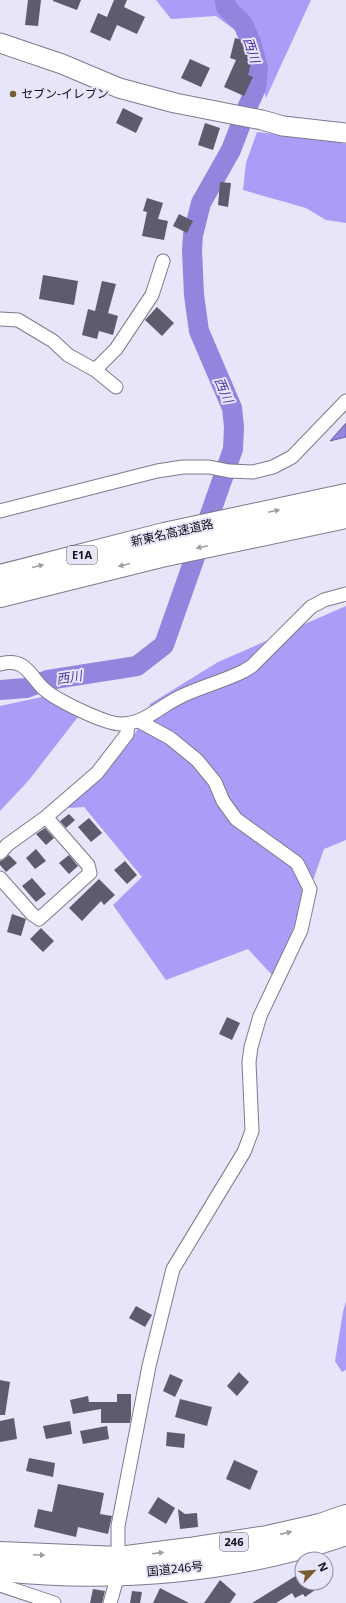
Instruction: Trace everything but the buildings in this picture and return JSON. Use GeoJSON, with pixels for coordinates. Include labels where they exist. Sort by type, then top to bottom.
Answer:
{"type":"FeatureCollection","features":[{"type":"Feature","properties":{"kind":"highway","name":"新東名高速道路"},"geometry":{"type":"LineString","coordinates":[[0,596],[162,556],[238,529],[346,495]]}},
{"type":"Feature","properties":{"kind":"highway","name":"新東名高速道路"},"geometry":{"type":"LineString","coordinates":[[0,576],[164,534],[238,529],[346,517]]}},
{"type":"Feature","properties":{"kind":"highway","name":"国道246号"},"geometry":{"type":"LineString","coordinates":[[0,1570],[35,1574],[118,1566],[189,1550],[267,1537],[320,1525],[346,1516]]}},
{"type":"Feature","properties":{"kind":"highway","name":"国道246号"},"geometry":{"type":"LineString","coordinates":[[0,1553],[118,1566],[189,1569],[272,1556],[346,1534]]}},
{"type":"Feature","properties":{"kind":"street"},"geometry":{"type":"LineString","coordinates":[[0,43],[62,64],[120,88],[175,103],[262,120],[283,126],[346,134]]}},
{"type":"Feature","properties":{"kind":"street"},"geometry":{"type":"LineString","coordinates":[[95,370],[116,349],[152,295],[163,261]]}},
{"type":"Feature","properties":{"kind":"street"},"geometry":{"type":"LineString","coordinates":[[0,319],[18,320],[53,342],[68,354],[95,370],[116,387]]}},
{"type":"Feature","properties":{"kind":"street"},"geometry":{"type":"LineString","coordinates":[[0,511],[157,471],[209,467],[229,471],[254,472],[273,467],[292,457],[346,401]]}},
{"type":"Feature","properties":{"kind":"street"},"geometry":{"type":"LineString","coordinates":[[0,853],[7,845],[46,817],[97,773],[134,723],[148,717],[177,698],[244,671],[252,666],[311,607],[324,600],[346,594]]}},
{"type":"Feature","properties":{"kind":"street"},"geometry":{"type":"LineString","coordinates":[[0,664],[10,662],[26,668],[47,692],[99,719],[114,723],[134,723],[170,738],[198,760],[215,782],[223,801],[236,819],[297,863],[310,889],[300,930],[260,1016],[251,1047],[249,1062],[252,1131],[244,1152],[173,1269],[149,1366],[118,1526],[118,1566],[110,1603]]}},
{"type":"Feature","properties":{"kind":"street"},"geometry":{"type":"LineString","coordinates":[[0,878],[39,920],[90,873],[88,865],[46,817]]}},
{"type":"Feature","properties":{"kind":"street"},"geometry":{"type":"LineString","coordinates":[[0,1585],[54,1603]]}},
{"type":"Feature","properties":{"kind":"shaded area"},"geometry":{"type":"Polygon","coordinates":[[[156,0],[311,0],[266,98],[251,42],[216,16],[171,19],[156,0]]]}},
{"type":"Feature","properties":{"kind":"shaded area"},"geometry":{"type":"Polygon","coordinates":[[[257,132],[313,138],[346,144],[346,223],[326,220],[306,208],[243,190],[246,163],[257,132]]]}},
{"type":"Feature","properties":{"kind":"shaded area"},"geometry":{"type":"Polygon","coordinates":[[[346,423],[346,437],[330,441],[346,423]]]}},
{"type":"Feature","properties":{"kind":"shaded area"},"geometry":{"type":"Polygon","coordinates":[[[346,606],[346,840],[324,849],[310,889],[273,976],[248,949],[166,980],[113,905],[142,877],[84,807],[56,809],[134,735],[148,713],[150,704],[218,662],[346,606]]]}},
{"type":"Feature","properties":{"kind":"shaded area"},"geometry":{"type":"Polygon","coordinates":[[[46,696],[81,713],[29,780],[0,811],[0,706],[46,696]]]}},
{"type":"Feature","properties":{"kind":"shaded area"},"geometry":{"type":"Polygon","coordinates":[[[346,1301],[346,1370],[342,1372],[335,1361],[346,1301]]]}},
{"type":"Feature","properties":{"kind":"waterway","name":"西川"},"geometry":{"type":"LineString","coordinates":[[0,690],[26,688],[48,680],[137,666],[164,645],[233,449],[234,427],[232,408],[199,331],[194,295],[192,250],[193,235],[201,203],[231,150],[256,88],[258,69],[251,42],[243,24],[226,7],[225,0]]}},
{"type":"Feature","properties":{"kind":"place","name":"セブン-イレブン"},"geometry":{"type":"Point","coordinates":[13,94]}}]}
